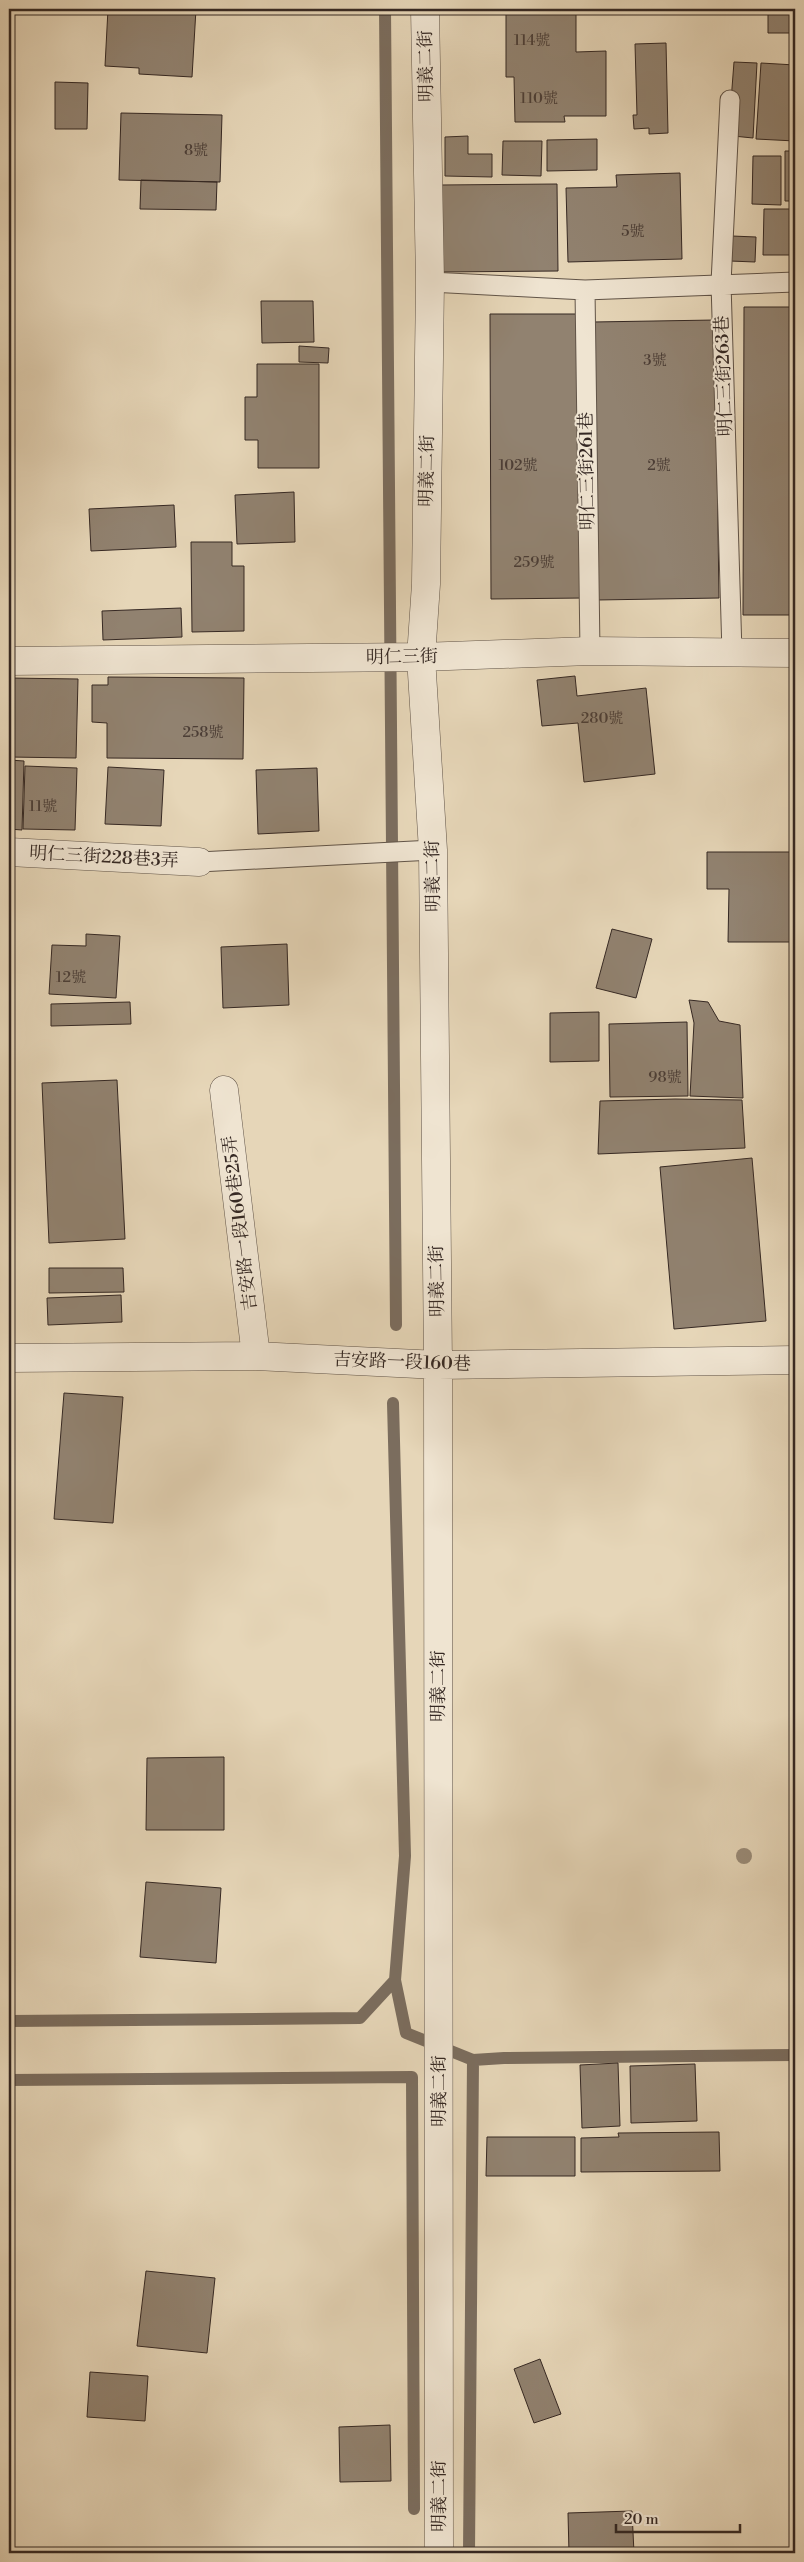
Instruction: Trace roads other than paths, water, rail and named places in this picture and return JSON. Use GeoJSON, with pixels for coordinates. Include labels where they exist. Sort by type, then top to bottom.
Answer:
{"type":"FeatureCollection","features":[{"type":"Feature","properties":{"kind":"street","name":"明義二街"},"geometry":{"type":"LineString","coordinates":[[425,9],[430,282],[426,584],[421,657],[433,850],[438,1365],[439,2553]]}},
{"type":"Feature","properties":{"kind":"street","name":"明仁三街"},"geometry":{"type":"LineString","coordinates":[[9,661],[421,657],[590,651],[795,653]]}},
{"type":"Feature","properties":{"kind":"street","name":"明仁三街228巷3弄"},"geometry":{"type":"LineString","coordinates":[[9,852],[199,862]]}},
{"type":"Feature","properties":{"kind":"street","name":"吉安路一段160巷25弄"},"geometry":{"type":"LineString","coordinates":[[224,1090],[256,1356]]}},
{"type":"Feature","properties":{"kind":"street","name":"吉安路一段160巷"},"geometry":{"type":"LineString","coordinates":[[9,1358],[256,1356],[438,1365],[795,1360]]}},
{"type":"Feature","properties":{"kind":"lane","name":"明仁三街263巷"},"geometry":{"type":"LineString","coordinates":[[730,100],[721,283],[732,653]]}},
{"type":"Feature","properties":{"kind":"lane"},"geometry":{"type":"LineString","coordinates":[[430,282],[585,290],[721,283],[795,282]]}},
{"type":"Feature","properties":{"kind":"lane","name":"明仁三街261巷"},"geometry":{"type":"LineString","coordinates":[[585,290],[590,651]]}},
{"type":"Feature","properties":{"kind":"lane"},"geometry":{"type":"LineString","coordinates":[[199,862],[433,850]]}},
{"type":"Feature","properties":{"kind":"waterway"},"geometry":{"type":"LineString","coordinates":[[385,9],[396,1325]]}},
{"type":"Feature","properties":{"kind":"waterway"},"geometry":{"type":"LineString","coordinates":[[393,1403],[405,1856],[395,1980],[406,2033],[473,2060],[504,2058],[795,2055]]}},
{"type":"Feature","properties":{"kind":"waterway"},"geometry":{"type":"LineString","coordinates":[[9,2021],[360,2018],[395,1980]]}},
{"type":"Feature","properties":{"kind":"waterway"},"geometry":{"type":"LineString","coordinates":[[469,2553],[473,2060]]}},
{"type":"Feature","properties":{"kind":"waterway"},"geometry":{"type":"LineString","coordinates":[[9,2080],[412,2077],[414,2509]]}}]}
